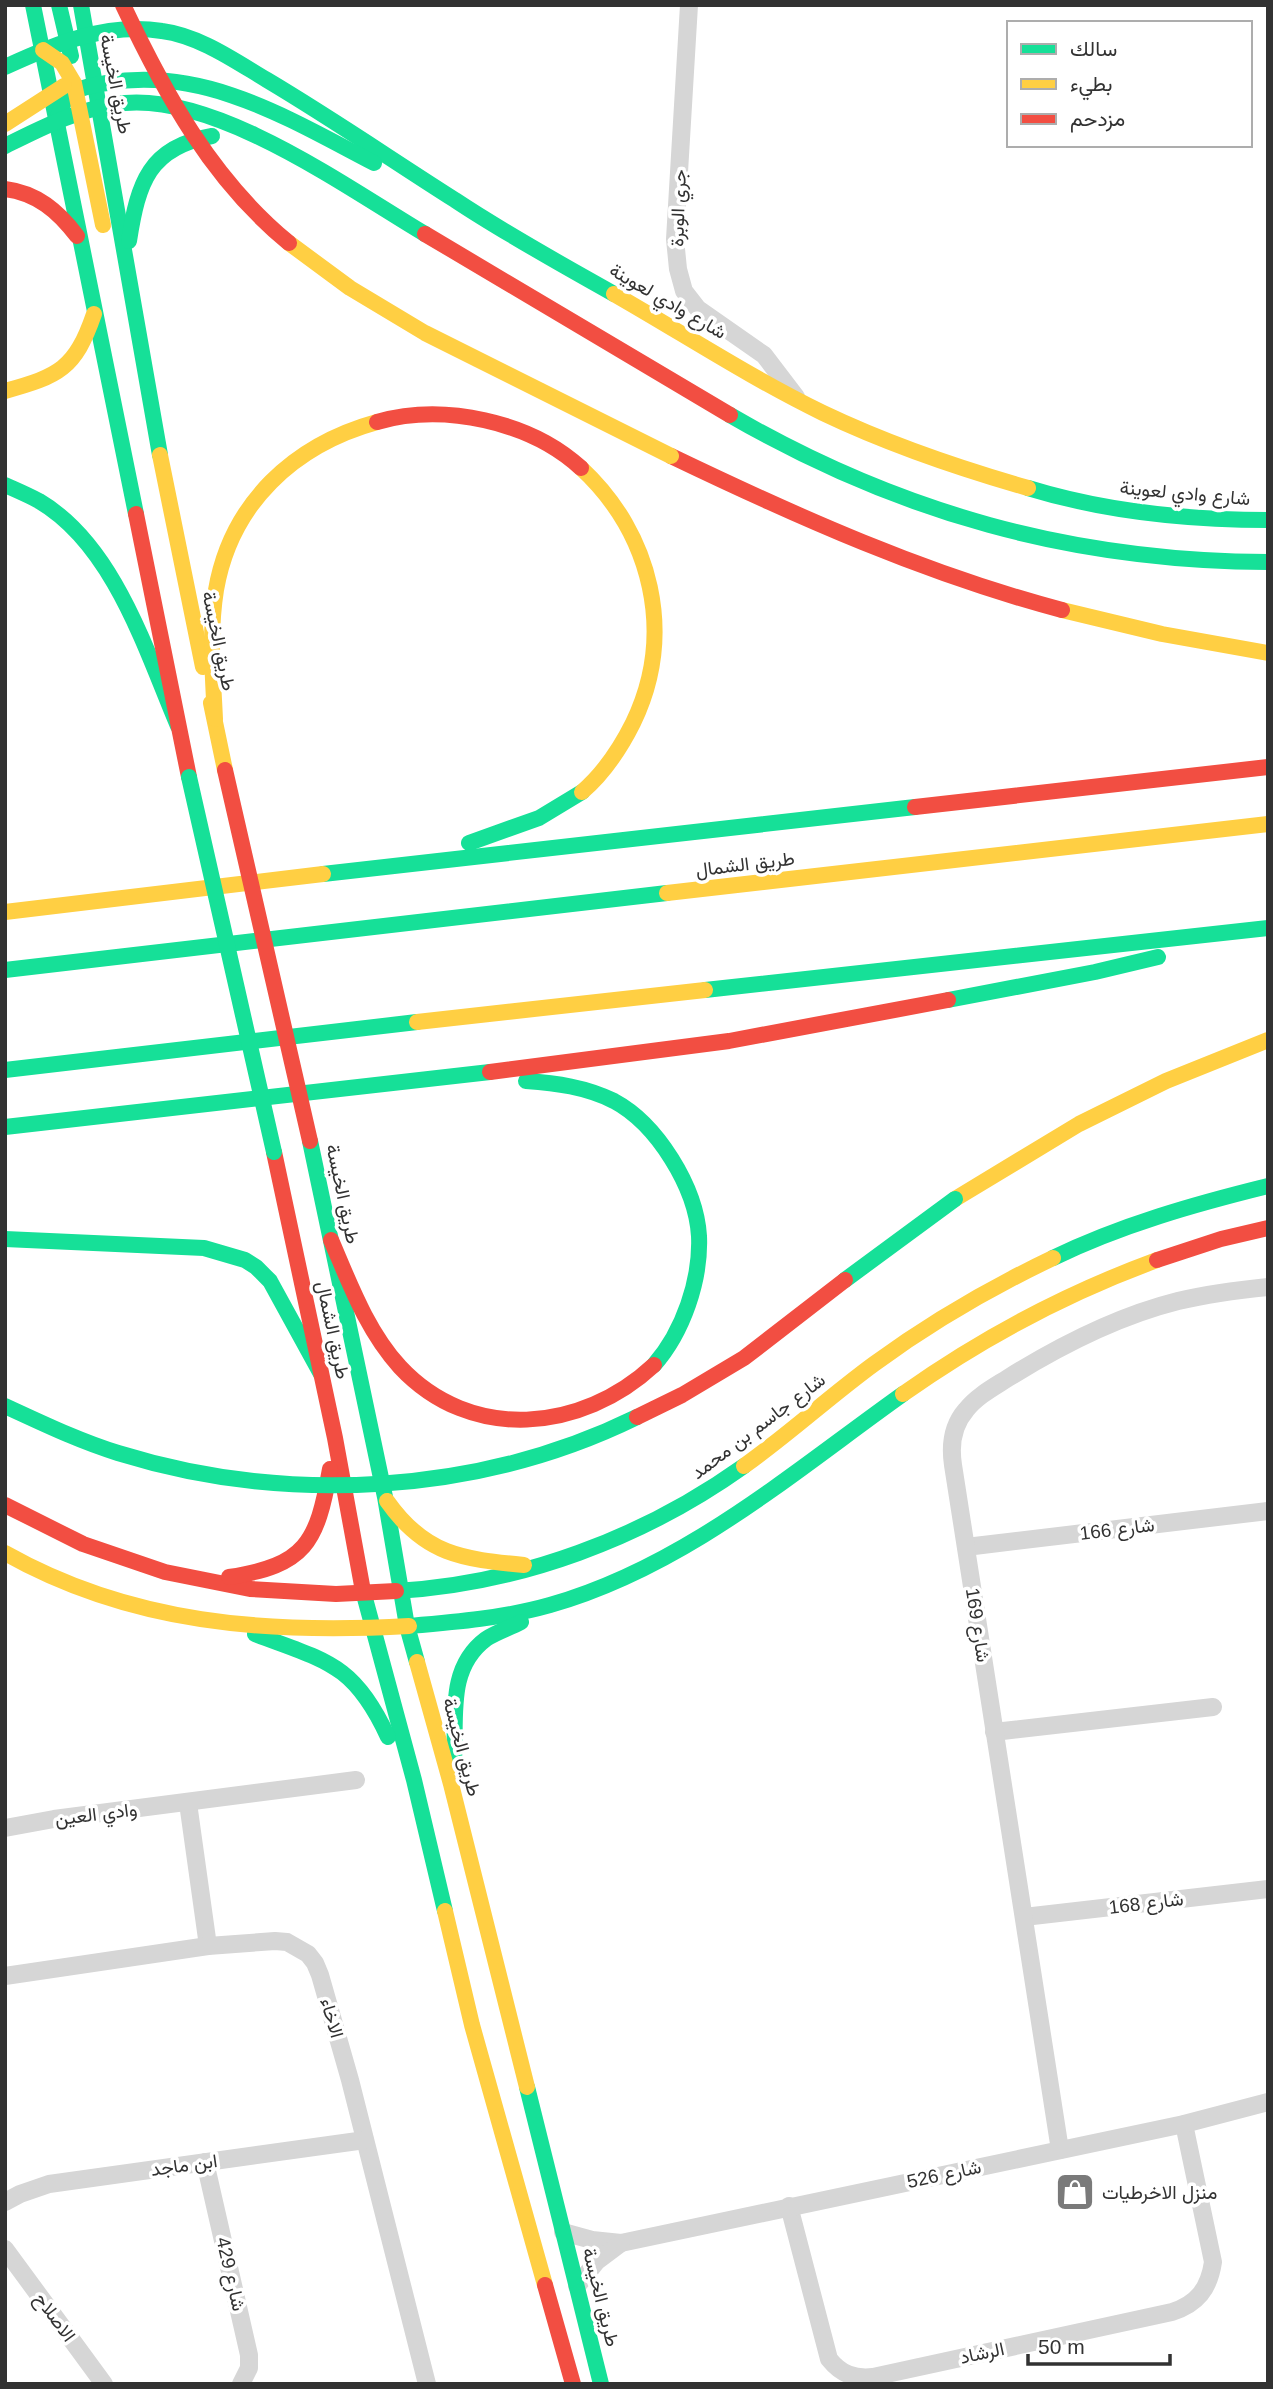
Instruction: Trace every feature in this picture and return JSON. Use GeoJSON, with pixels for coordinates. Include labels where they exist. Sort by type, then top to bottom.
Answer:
{"type":"FeatureCollection","features":[{"type":"Feature","properties":{"kind":"main road"},"geometry":{"type":"LineString","coordinates":[[33,5],[178,726]]}},
{"type":"Feature","properties":{"kind":"main road"},"geometry":{"type":"LineString","coordinates":[[59,5],[80,82]]}},
{"type":"Feature","properties":{"kind":"main road"},"geometry":{"type":"LineString","coordinates":[[123,5],[153,70],[184,123],[251,207],[340,284],[384,311],[671,456],[854,540],[992,590],[1102,622],[1268,653]]}},
{"type":"Feature","properties":{"kind":"main road"},"geometry":{"type":"LineString","coordinates":[[95,9],[130,27]]}},
{"type":"Feature","properties":{"kind":"main road","name":"طريق الخيسة"},"geometry":{"type":"LineString","coordinates":[[95,9],[85,36],[80,82],[100,108],[177,543],[225,771],[310,1141],[384,1497],[407,1626],[451,1784],[601,2384]]}},
{"type":"Feature","properties":{"kind":"main road","name":"شارع وادي لعوينة"},"geometry":{"type":"LineString","coordinates":[[5,67],[67,41],[130,27],[176,34],[211,48],[317,110],[475,214],[798,400],[862,430],[958,468],[1020,488],[1097,506],[1156,514],[1268,520]]}},
{"type":"Feature","properties":{"kind":"main road"},"geometry":{"type":"LineString","coordinates":[[85,36],[80,82],[82,113],[105,237]]}},
{"type":"Feature","properties":{"kind":"main road"},"geometry":{"type":"LineString","coordinates":[[43,50],[59,59],[80,82]]}},
{"type":"Feature","properties":{"kind":"main road"},"geometry":{"type":"LineString","coordinates":[[5,124],[80,82],[162,78],[217,89],[251,102],[475,214]]}},
{"type":"Feature","properties":{"kind":"main road"},"geometry":{"type":"LineString","coordinates":[[57,121],[64,100],[80,82]]}},
{"type":"Feature","properties":{"kind":"main road"},"geometry":{"type":"LineString","coordinates":[[5,146],[57,121],[126,103],[163,105],[220,122],[258,139],[441,243],[764,435],[829,468],[883,491],[956,517],[1054,541],[1127,554],[1177,559],[1268,562]]}},
{"type":"Feature","properties":{"kind":"main road"},"geometry":{"type":"LineString","coordinates":[[126,266],[131,223],[138,196],[158,158],[177,144],[197,138],[230,136],[258,139]]}},
{"type":"Feature","properties":{"kind":"main road"},"geometry":{"type":"LineString","coordinates":[[5,189],[41,199],[61,214],[80,239]]}},
{"type":"Feature","properties":{"kind":"main road"},"geometry":{"type":"LineString","coordinates":[[113,279],[126,347],[138,384],[153,417]]}},
{"type":"Feature","properties":{"kind":"main road"},"geometry":{"type":"LineString","coordinates":[[5,391],[40,382],[66,368],[82,347],[94,314]]}},
{"type":"Feature","properties":{"kind":"main road"},"geometry":{"type":"LineString","coordinates":[[215,719],[212,609],[222,564],[239,524],[253,504],[270,482],[302,454],[368,422],[407,414],[432,413],[452,414],[502,425],[531,435],[568,456],[585,470],[615,506],[639,548],[648,575],[657,624],[651,673],[638,715],[616,753],[579,795],[538,819],[410,863]]}},
{"type":"Feature","properties":{"kind":"main road"},"geometry":{"type":"LineString","coordinates":[[5,485],[30,496],[65,520],[87,540],[114,581],[178,726]]}},
{"type":"Feature","properties":{"kind":"main road","name":"طريق الشمال"},"geometry":{"type":"LineString","coordinates":[[178,726],[274,1152],[335,1438],[371,1628]]}},
{"type":"Feature","properties":{"kind":"main road"},"geometry":{"type":"LineString","coordinates":[[5,912],[410,863],[1268,767]]}},
{"type":"Feature","properties":{"kind":"main road","name":"طريق الشمال"},"geometry":{"type":"LineString","coordinates":[[5,970],[1268,824]]}},
{"type":"Feature","properties":{"kind":"main road"},"geometry":{"type":"LineString","coordinates":[[5,904],[36,908]]}},
{"type":"Feature","properties":{"kind":"main road"},"geometry":{"type":"LineString","coordinates":[[5,1070],[1268,928]]}},
{"type":"Feature","properties":{"kind":"main road"},"geometry":{"type":"LineString","coordinates":[[5,1127],[454,1077],[729,1041],[1052,981],[1160,957],[1200,936]]}},
{"type":"Feature","properties":{"kind":"main road"},"geometry":{"type":"LineString","coordinates":[[5,1406],[109,1451],[164,1466],[246,1482],[323,1487],[390,1485],[452,1477],[530,1459],[617,1428],[675,1400],[744,1359],[904,1235],[955,1199],[1079,1124],[1166,1081],[1268,1040]]}},
{"type":"Feature","properties":{"kind":"main road"},"geometry":{"type":"LineString","coordinates":[[331,1240],[362,1312],[386,1353],[415,1382],[447,1402],[481,1415],[515,1420],[546,1419],[578,1412],[615,1396],[655,1364],[682,1322],[696,1277],[698,1230],[689,1194],[668,1151],[638,1115],[608,1097],[584,1088],[543,1081],[454,1077]]}},
{"type":"Feature","properties":{"kind":"main road","name":"شارع جاسم بن محمد"},"geometry":{"type":"LineString","coordinates":[[5,1505],[61,1536],[96,1551],[143,1567],[200,1580],[281,1592],[363,1594],[401,1592],[482,1581],[541,1566],[630,1533],[714,1487],[914,1336],[959,1306],[1020,1272],[1070,1248],[1148,1218],[1187,1205],[1268,1186]]}},
{"type":"Feature","properties":{"kind":"main road"},"geometry":{"type":"LineString","coordinates":[[451,1784],[457,1748],[454,1691],[460,1671],[480,1644],[544,1608],[631,1575],[698,1540],[741,1512],[914,1386],[954,1360],[1038,1313],[1170,1256],[1268,1228]]}},
{"type":"Feature","properties":{"kind":"main road"},"geometry":{"type":"LineString","coordinates":[[5,1239],[204,1248],[246,1260],[270,1281],[321,1374]]}},
{"type":"Feature","properties":{"kind":"main road"},"geometry":{"type":"LineString","coordinates":[[200,1580],[264,1572],[278,1567],[302,1550],[317,1528],[322,1515],[335,1438]]}},
{"type":"Feature","properties":{"kind":"main road"},"geometry":{"type":"LineString","coordinates":[[384,1497],[401,1521],[431,1546],[454,1555],[475,1559],[541,1566]]}},
{"type":"Feature","properties":{"kind":"main road"},"geometry":{"type":"LineString","coordinates":[[5,1553],[45,1574],[104,1598],[166,1614],[229,1623],[300,1628],[371,1628],[486,1620],[544,1608]]}},
{"type":"Feature","properties":{"kind":"main road"},"geometry":{"type":"LineString","coordinates":[[229,1623],[321,1657],[355,1680],[377,1711],[391,1744],[414,1780]]}},
{"type":"Feature","properties":{"kind":"main road"},"geometry":{"type":"LineString","coordinates":[[371,1628],[414,1780],[466,2001],[573,2384]]}},
{"type":"Feature","properties":{"kind":"street","name":"جري الوبرة"},"geometry":{"type":"LineString","coordinates":[[689,5],[675,239],[684,291],[698,309],[764,355],[798,400]]}},
{"type":"Feature","properties":{"kind":"street","name":"شارع 169"},"geometry":{"type":"LineString","coordinates":[[1060,2150],[951,1442],[958,1421],[971,1403],[1049,1354],[1111,1324],[1177,1301],[1268,1287]]}},
{"type":"Feature","properties":{"kind":"street","name":"شارع 166"},"geometry":{"type":"LineString","coordinates":[[966,1547],[1268,1511]]}},
{"type":"Feature","properties":{"kind":"street"},"geometry":{"type":"LineString","coordinates":[[995,1732],[1213,1707]]}},
{"type":"Feature","properties":{"kind":"street","name":"وادي العين"},"geometry":{"type":"LineString","coordinates":[[5,1828],[54,1819],[356,1780]]}},
{"type":"Feature","properties":{"kind":"street"},"geometry":{"type":"LineString","coordinates":[[188,1803],[208,1946]]}},
{"type":"Feature","properties":{"kind":"street","name":"شارع 168"},"geometry":{"type":"LineString","coordinates":[[1024,1917],[1268,1889]]}},
{"type":"Feature","properties":{"kind":"street","name":"الاخاء"},"geometry":{"type":"LineString","coordinates":[[5,1976],[208,1946],[287,1942],[308,1954],[316,1963],[320,1975],[427,2384]]}},
{"type":"Feature","properties":{"kind":"street","name":"شارع 526"},"geometry":{"type":"LineString","coordinates":[[563,2232],[592,2240],[621,2243],[1184,2124],[1268,2102]]}},
{"type":"Feature","properties":{"kind":"street","name":"الرشاد"},"geometry":{"type":"LineString","coordinates":[[789,2206],[829,2358],[843,2373],[853,2377],[873,2377],[1172,2312],[1193,2302],[1207,2285],[1213,2263],[1184,2124]]}},
{"type":"Feature","properties":{"kind":"street","name":"ابن ماجد"},"geometry":{"type":"LineString","coordinates":[[5,2202],[49,2184],[365,2140]]}},
{"type":"Feature","properties":{"kind":"street","name":"شارع 429"},"geometry":{"type":"LineString","coordinates":[[205,2162],[249,2355],[249,2368],[241,2384]]}},
{"type":"Feature","properties":{"kind":"street","name":"شارع 526"},"geometry":{"type":"LineString","coordinates":[[577,2286],[597,2261],[621,2243]]}},
{"type":"Feature","properties":{"kind":"street","name":"الاصلاح"},"geometry":{"type":"LineString","coordinates":[[5,2249],[104,2384]]}},
{"type":"Feature","properties":{"kind":"traffic: fast"},"geometry":{"type":"LineString","coordinates":[[33,5],[136,514]]}},
{"type":"Feature","properties":{"kind":"traffic: fast"},"geometry":{"type":"LineString","coordinates":[[59,5],[71,56]]}},
{"type":"Feature","properties":{"kind":"traffic: fast"},"geometry":{"type":"LineString","coordinates":[[81,5],[160,455]]}},
{"type":"Feature","properties":{"kind":"traffic: fast"},"geometry":{"type":"LineString","coordinates":[[5,67],[62,43],[101,32],[141,29],[190,38],[217,50],[315,109],[494,225],[614,294]]}},
{"type":"Feature","properties":{"kind":"traffic: fast"},"geometry":{"type":"LineString","coordinates":[[57,121],[64,102],[81,89],[107,83],[143,80],[178,82],[246,100],[374,163]]}},
{"type":"Feature","properties":{"kind":"traffic: fast"},"geometry":{"type":"LineString","coordinates":[[5,146],[78,113],[125,103],[162,104],[200,113],[281,148],[425,234]]}},
{"type":"Feature","properties":{"kind":"traffic: fast"},"geometry":{"type":"LineString","coordinates":[[129,241],[137,202],[150,171],[174,149],[212,136]]}},
{"type":"Feature","properties":{"kind":"traffic: fast"},"geometry":{"type":"LineString","coordinates":[[730,415],[858,479],[989,525],[1056,541],[1125,552],[1268,562]]}},
{"type":"Feature","properties":{"kind":"traffic: fast"},"geometry":{"type":"LineString","coordinates":[[5,485],[39,501],[65,520],[88,544],[125,602],[178,726]]}},
{"type":"Feature","properties":{"kind":"traffic: fast"},"geometry":{"type":"LineString","coordinates":[[1028,488],[1117,509],[1207,518],[1268,520]]}},
{"type":"Feature","properties":{"kind":"traffic: fast"},"geometry":{"type":"LineString","coordinates":[[189,777],[274,1152]]}},
{"type":"Feature","properties":{"kind":"traffic: fast"},"geometry":{"type":"LineString","coordinates":[[469,843],[539,818],[582,792]]}},
{"type":"Feature","properties":{"kind":"traffic: fast"},"geometry":{"type":"LineString","coordinates":[[323,874],[915,807]]}},
{"type":"Feature","properties":{"kind":"traffic: fast"},"geometry":{"type":"LineString","coordinates":[[5,970],[667,893]]}},
{"type":"Feature","properties":{"kind":"traffic: fast"},"geometry":{"type":"LineString","coordinates":[[705,990],[1268,928]]}},
{"type":"Feature","properties":{"kind":"traffic: fast"},"geometry":{"type":"LineString","coordinates":[[948,1000],[1158,957]]}},
{"type":"Feature","properties":{"kind":"traffic: fast"},"geometry":{"type":"LineString","coordinates":[[5,1070],[417,1022]]}},
{"type":"Feature","properties":{"kind":"traffic: fast"},"geometry":{"type":"LineString","coordinates":[[5,1127],[490,1072]]}},
{"type":"Feature","properties":{"kind":"traffic: fast"},"geometry":{"type":"LineString","coordinates":[[526,1081],[571,1086],[614,1101],[645,1125],[672,1159],[682,1178],[696,1217],[699,1236],[697,1270],[682,1321],[654,1365]]}},
{"type":"Feature","properties":{"kind":"traffic: fast"},"geometry":{"type":"LineString","coordinates":[[310,1141],[385,1497],[407,1626],[417,1662]]}},
{"type":"Feature","properties":{"kind":"traffic: fast"},"geometry":{"type":"LineString","coordinates":[[1053,1258],[1105,1235],[1159,1216],[1268,1186]]}},
{"type":"Feature","properties":{"kind":"traffic: fast"},"geometry":{"type":"LineString","coordinates":[[845,1280],[955,1199]]}},
{"type":"Feature","properties":{"kind":"traffic: fast"},"geometry":{"type":"LineString","coordinates":[[5,1239],[204,1248],[245,1260],[270,1281],[321,1374]]}},
{"type":"Feature","properties":{"kind":"traffic: fast"},"geometry":{"type":"LineString","coordinates":[[409,1626],[480,1619],[550,1605],[599,1588],[646,1567],[735,1515],[903,1394]]}},
{"type":"Feature","properties":{"kind":"traffic: fast"},"geometry":{"type":"LineString","coordinates":[[5,1406],[103,1448],[182,1470],[248,1480],[314,1485],[381,1484],[447,1476],[512,1463],[576,1443],[637,1417]]}},
{"type":"Feature","properties":{"kind":"traffic: fast"},"geometry":{"type":"LineString","coordinates":[[396,1591],[488,1579],[579,1553],[664,1515],[744,1466]]}},
{"type":"Feature","properties":{"kind":"traffic: fast"},"geometry":{"type":"LineString","coordinates":[[363,1591],[414,1780],[445,1911]]}},
{"type":"Feature","properties":{"kind":"traffic: fast"},"geometry":{"type":"LineString","coordinates":[[453,1773],[456,1701],[458,1683],[464,1667],[472,1652],[486,1639],[521,1622]]}},
{"type":"Feature","properties":{"kind":"traffic: fast"},"geometry":{"type":"LineString","coordinates":[[255,1634],[319,1659],[350,1679],[363,1693],[388,1737]]}},
{"type":"Feature","properties":{"kind":"traffic: fast"},"geometry":{"type":"LineString","coordinates":[[527,2087],[601,2384]]}},
{"type":"Feature","properties":{"kind":"traffic: slow"},"geometry":{"type":"LineString","coordinates":[[43,50],[62,63],[74,83],[103,225]]}},
{"type":"Feature","properties":{"kind":"traffic: slow"},"geometry":{"type":"LineString","coordinates":[[5,124],[64,86]]}},
{"type":"Feature","properties":{"kind":"traffic: slow"},"geometry":{"type":"LineString","coordinates":[[289,243],[350,288],[425,333],[671,456]]}},
{"type":"Feature","properties":{"kind":"traffic: slow"},"geometry":{"type":"LineString","coordinates":[[614,294],[744,371],[823,413],[924,455],[1028,488]]}},
{"type":"Feature","properties":{"kind":"traffic: slow"},"geometry":{"type":"LineString","coordinates":[[5,391],[52,375],[63,367],[80,347],[94,314]]}},
{"type":"Feature","properties":{"kind":"traffic: slow"},"geometry":{"type":"LineString","coordinates":[[215,719],[212,655],[214,606],[224,559],[236,530],[271,482],[294,462],[347,432],[377,422]]}},
{"type":"Feature","properties":{"kind":"traffic: slow"},"geometry":{"type":"LineString","coordinates":[[160,455],[203,667]]}},
{"type":"Feature","properties":{"kind":"traffic: slow"},"geometry":{"type":"LineString","coordinates":[[581,468],[605,494],[625,523],[640,554],[650,587],[654,621],[653,655],[646,689],[633,723],[611,760],[582,792]]}},
{"type":"Feature","properties":{"kind":"traffic: slow"},"geometry":{"type":"LineString","coordinates":[[1062,610],[1162,634],[1268,653]]}},
{"type":"Feature","properties":{"kind":"traffic: slow"},"geometry":{"type":"LineString","coordinates":[[211,703],[225,770]]}},
{"type":"Feature","properties":{"kind":"traffic: slow"},"geometry":{"type":"LineString","coordinates":[[667,893],[1268,824]]}},
{"type":"Feature","properties":{"kind":"traffic: slow"},"geometry":{"type":"LineString","coordinates":[[5,912],[323,874]]}},
{"type":"Feature","properties":{"kind":"traffic: slow"},"geometry":{"type":"LineString","coordinates":[[417,1022],[705,990]]}},
{"type":"Feature","properties":{"kind":"traffic: slow"},"geometry":{"type":"LineString","coordinates":[[955,1199],[1079,1124],[1166,1081],[1268,1040]]}},
{"type":"Feature","properties":{"kind":"traffic: slow"},"geometry":{"type":"LineString","coordinates":[[744,1466],[857,1377],[917,1334],[1006,1281],[1053,1258]]}},
{"type":"Feature","properties":{"kind":"traffic: slow"},"geometry":{"type":"LineString","coordinates":[[903,1394],[963,1354],[1026,1318],[1090,1287],[1157,1260]]}},
{"type":"Feature","properties":{"kind":"traffic: slow"},"geometry":{"type":"LineString","coordinates":[[387,1501],[416,1533],[447,1551],[482,1560],[524,1565]]}},
{"type":"Feature","properties":{"kind":"traffic: slow"},"geometry":{"type":"LineString","coordinates":[[5,1553],[53,1577],[101,1595],[201,1619],[304,1628],[409,1626]]}},
{"type":"Feature","properties":{"kind":"traffic: slow"},"geometry":{"type":"LineString","coordinates":[[417,1662],[451,1784],[527,2087]]}},
{"type":"Feature","properties":{"kind":"traffic: slow"},"geometry":{"type":"LineString","coordinates":[[445,1911],[472,2025],[545,2285]]}},
{"type":"Feature","properties":{"kind":"traffic: jam"},"geometry":{"type":"LineString","coordinates":[[123,5],[156,71],[193,134],[236,192],[289,243]]}},
{"type":"Feature","properties":{"kind":"traffic: jam"},"geometry":{"type":"LineString","coordinates":[[5,189],[37,199],[62,219],[77,236]]}},
{"type":"Feature","properties":{"kind":"traffic: jam"},"geometry":{"type":"LineString","coordinates":[[425,234],[730,415]]}},
{"type":"Feature","properties":{"kind":"traffic: jam"},"geometry":{"type":"LineString","coordinates":[[377,422],[430,415],[485,420],[537,438],[581,468]]}},
{"type":"Feature","properties":{"kind":"traffic: jam"},"geometry":{"type":"LineString","coordinates":[[671,456],[767,501],[912,562],[1011,596],[1062,610]]}},
{"type":"Feature","properties":{"kind":"traffic: jam"},"geometry":{"type":"LineString","coordinates":[[136,514],[189,777]]}},
{"type":"Feature","properties":{"kind":"traffic: jam"},"geometry":{"type":"LineString","coordinates":[[915,807],[1268,767]]}},
{"type":"Feature","properties":{"kind":"traffic: jam"},"geometry":{"type":"LineString","coordinates":[[225,770],[310,1141]]}},
{"type":"Feature","properties":{"kind":"traffic: jam"},"geometry":{"type":"LineString","coordinates":[[490,1072],[729,1041],[948,1000]]}},
{"type":"Feature","properties":{"kind":"traffic: jam"},"geometry":{"type":"LineString","coordinates":[[274,1152],[335,1438],[363,1591]]}},
{"type":"Feature","properties":{"kind":"traffic: jam"},"geometry":{"type":"LineString","coordinates":[[1157,1260],[1221,1239],[1268,1228]]}},
{"type":"Feature","properties":{"kind":"traffic: jam"},"geometry":{"type":"LineString","coordinates":[[331,1240],[360,1306],[388,1353],[428,1391],[460,1408],[493,1417],[527,1420],[561,1415],[594,1404],[625,1387],[654,1365]]}},
{"type":"Feature","properties":{"kind":"traffic: jam"},"geometry":{"type":"LineString","coordinates":[[637,1417],[682,1395],[744,1358],[845,1280]]}},
{"type":"Feature","properties":{"kind":"traffic: jam"},"geometry":{"type":"LineString","coordinates":[[229,1577],[275,1565],[304,1546],[320,1515],[330,1469]]}},
{"type":"Feature","properties":{"kind":"traffic: jam"},"geometry":{"type":"LineString","coordinates":[[5,1505],[83,1544],[165,1572],[250,1589],[336,1594],[396,1591]]}},
{"type":"Feature","properties":{"kind":"traffic: jam"},"geometry":{"type":"LineString","coordinates":[[545,2285],[573,2384]]}},
{"type":"Feature","properties":{"kind":"place","name":"منزل الاخرطيات"},"geometry":{"type":"Point","coordinates":[1075,2192]}}]}
